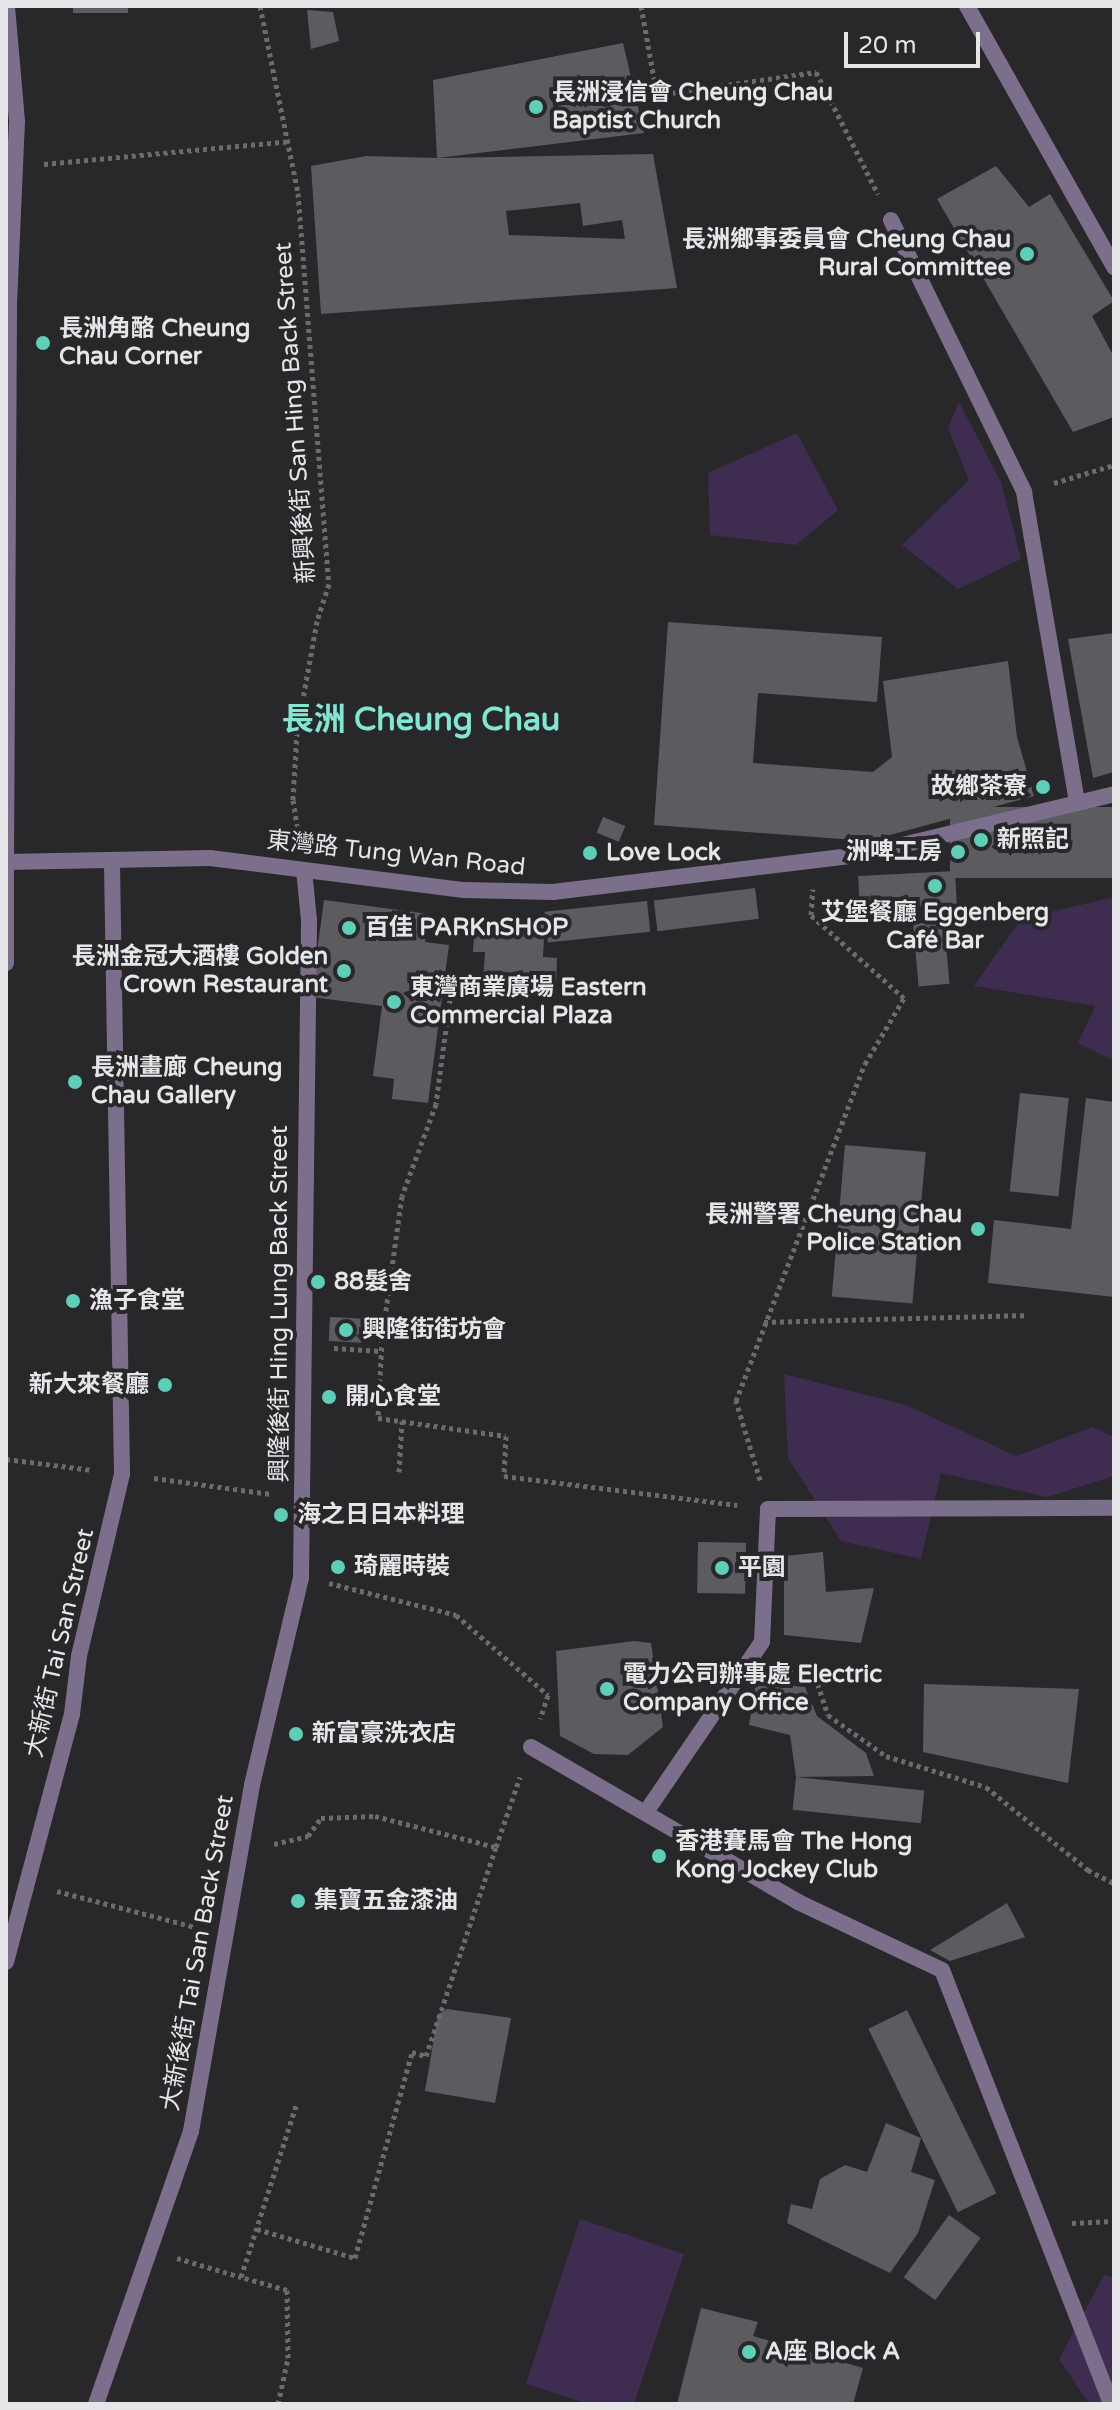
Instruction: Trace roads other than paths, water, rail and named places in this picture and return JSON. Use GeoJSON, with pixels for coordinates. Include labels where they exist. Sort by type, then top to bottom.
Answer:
{"type":"FeatureCollection","features":[{"type":"Feature","properties":{"kind":"street"},"geometry":{"type":"LineString","coordinates":[[6,963],[15,166],[7,6]]}},
{"type":"Feature","properties":{"kind":"street"},"geometry":{"type":"LineString","coordinates":[[967,6],[1025,116],[1114,267]]}},
{"type":"Feature","properties":{"kind":"street"},"geometry":{"type":"LineString","coordinates":[[891,220],[1024,492],[1077,802]]}},
{"type":"Feature","properties":{"kind":"street","name":"東灣路 Tung Wan Road"},"geometry":{"type":"LineString","coordinates":[[6,862],[112,863],[210,858],[464,890],[553,892],[865,854],[1114,794]]}},
{"type":"Feature","properties":{"kind":"street","name":"大新街 Tai San Street"},"geometry":{"type":"LineString","coordinates":[[6,1962],[72,1714],[79,1656],[122,1474],[112,863]]}},
{"type":"Feature","properties":{"kind":"street","name":"興隆後街 Hing Lung Back Street"},"geometry":{"type":"LineString","coordinates":[[304,870],[309,920],[304,1499]]}},
{"type":"Feature","properties":{"kind":"street","name":"大新後街 Tai San Back Street"},"geometry":{"type":"LineString","coordinates":[[96,2404],[191,2131],[240,1856],[301,1578],[304,1499]]}},
{"type":"Feature","properties":{"kind":"street"},"geometry":{"type":"LineString","coordinates":[[646,1812],[762,1642],[768,1509],[1114,1508]]}},
{"type":"Feature","properties":{"kind":"street"},"geometry":{"type":"LineString","coordinates":[[531,1747],[798,1902],[942,1970],[1111,2404]]}},
{"type":"Feature","properties":{"kind":"place","name":"長洲浸信會 Cheung Chau Baptist Church"},"geometry":{"type":"Point","coordinates":[536,107]}},
{"type":"Feature","properties":{"kind":"place","name":"長洲鄉事委員會 Cheung Chau Rural Committee"},"geometry":{"type":"Point","coordinates":[1027,254]}},
{"type":"Feature","properties":{"kind":"place","name":"長洲角酪 Cheung Chau Corner"},"geometry":{"type":"Point","coordinates":[43,343]}},
{"type":"Feature","properties":{"kind":"place","name":"故鄉茶寮"},"geometry":{"type":"Point","coordinates":[1043,787]}},
{"type":"Feature","properties":{"kind":"place","name":"新照記"},"geometry":{"type":"Point","coordinates":[981,840]}},
{"type":"Feature","properties":{"kind":"place","name":"洲啤工房"},"geometry":{"type":"Point","coordinates":[958,852]}},
{"type":"Feature","properties":{"kind":"place","name":"Love Lock"},"geometry":{"type":"Point","coordinates":[590,853]}},
{"type":"Feature","properties":{"kind":"place","name":"艾堡餐廳 Eggenberg Café Bar"},"geometry":{"type":"Point","coordinates":[935,886]}},
{"type":"Feature","properties":{"kind":"place","name":"百佳 PARKnSHOP"},"geometry":{"type":"Point","coordinates":[349,928]}},
{"type":"Feature","properties":{"kind":"place","name":"長洲金冠大酒樓 Golden Crown Restaurant"},"geometry":{"type":"Point","coordinates":[344,971]}},
{"type":"Feature","properties":{"kind":"place","name":"東灣商業廣場 Eastern Commercial Plaza"},"geometry":{"type":"Point","coordinates":[394,1002]}},
{"type":"Feature","properties":{"kind":"place","name":"長洲畫廊 Cheung Chau Gallery"},"geometry":{"type":"Point","coordinates":[75,1082]}},
{"type":"Feature","properties":{"kind":"place","name":"長洲警署 Cheung Chau Police Station"},"geometry":{"type":"Point","coordinates":[978,1229]}},
{"type":"Feature","properties":{"kind":"place","name":"88髮舍"},"geometry":{"type":"Point","coordinates":[318,1282]}},
{"type":"Feature","properties":{"kind":"place","name":"漁子食堂"},"geometry":{"type":"Point","coordinates":[73,1301]}},
{"type":"Feature","properties":{"kind":"place","name":"興隆街街坊會"},"geometry":{"type":"Point","coordinates":[346,1330]}},
{"type":"Feature","properties":{"kind":"place","name":"新大來餐廳"},"geometry":{"type":"Point","coordinates":[165,1385]}},
{"type":"Feature","properties":{"kind":"place","name":"開心食堂"},"geometry":{"type":"Point","coordinates":[329,1397]}},
{"type":"Feature","properties":{"kind":"place","name":"海之日日本料理"},"geometry":{"type":"Point","coordinates":[281,1515]}},
{"type":"Feature","properties":{"kind":"place","name":"琦麗時裝"},"geometry":{"type":"Point","coordinates":[338,1567]}},
{"type":"Feature","properties":{"kind":"place","name":"平園"},"geometry":{"type":"Point","coordinates":[722,1568]}},
{"type":"Feature","properties":{"kind":"place","name":"電力公司辦事處 Electric Company Office"},"geometry":{"type":"Point","coordinates":[607,1689]}},
{"type":"Feature","properties":{"kind":"place","name":"新富豪洗衣店"},"geometry":{"type":"Point","coordinates":[296,1734]}},
{"type":"Feature","properties":{"kind":"place","name":"香港賽馬會 The Hong Kong Jockey Club"},"geometry":{"type":"Point","coordinates":[659,1856]}},
{"type":"Feature","properties":{"kind":"place","name":"集寶五金漆油"},"geometry":{"type":"Point","coordinates":[298,1901]}},
{"type":"Feature","properties":{"kind":"place","name":"A座 Block A"},"geometry":{"type":"Point","coordinates":[749,2352]}},
{"type":"Feature","properties":{"kind":"district","name":"長洲 Cheung Chau"},"geometry":{"type":"Point","coordinates":[421,720]}}]}
